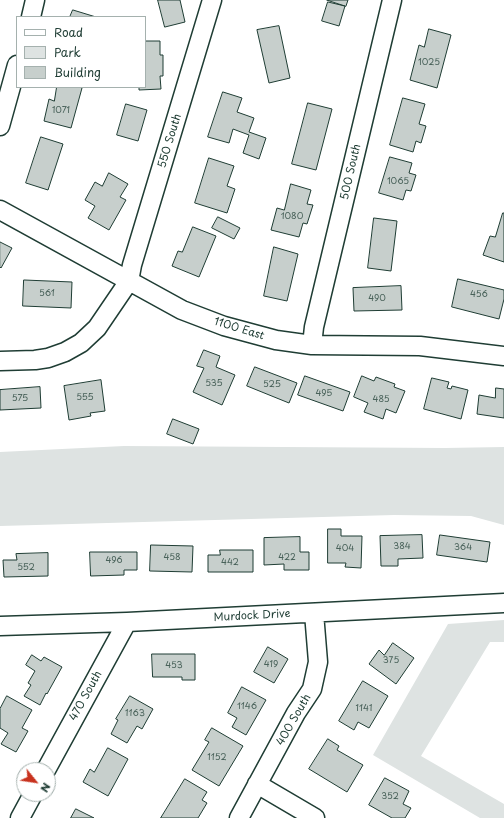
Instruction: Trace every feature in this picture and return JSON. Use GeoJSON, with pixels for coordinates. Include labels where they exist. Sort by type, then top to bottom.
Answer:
{"type":"FeatureCollection","features":[{"type":"Feature","properties":{"kind":"street"},"geometry":{"type":"LineString","coordinates":[[31,16],[35,0]]}},
{"type":"Feature","properties":{"kind":"street","name":"550 South"},"geometry":{"type":"LineString","coordinates":[[129,281],[132,264],[212,0]]}},
{"type":"Feature","properties":{"kind":"street","name":"500 South"},"geometry":{"type":"LineString","coordinates":[[312,345],[314,327],[392,0]]}},
{"type":"Feature","properties":{"kind":"street"},"geometry":{"type":"LineString","coordinates":[[0,126],[16,69]]}},
{"type":"Feature","properties":{"kind":"street","name":"1100 East"},"geometry":{"type":"LineString","coordinates":[[0,210],[182,310],[224,326],[276,340],[312,345],[420,346],[504,356]]}},
{"type":"Feature","properties":{"kind":"street"},"geometry":{"type":"LineString","coordinates":[[0,361],[36,360],[48,358],[65,352],[80,343],[97,328],[129,281]]}},
{"type":"Feature","properties":{"kind":"street","name":"Murdock Drive"},"geometry":{"type":"LineString","coordinates":[[0,626],[127,622],[504,603]]}},
{"type":"Feature","properties":{"kind":"street","name":"400 South"},"geometry":{"type":"LineString","coordinates":[[239,818],[296,713],[312,689],[318,662],[314,613]]}},
{"type":"Feature","properties":{"kind":"street","name":"470 South"},"geometry":{"type":"LineString","coordinates":[[50,762],[127,622]]}},
{"type":"Feature","properties":{"kind":"street"},"geometry":{"type":"LineString","coordinates":[[257,784],[315,818]]}},
{"type":"Feature","properties":{"kind":"street"},"geometry":{"type":"LineString","coordinates":[[20,818],[29,802]]}},
{"type":"Feature","properties":{"kind":"green space"},"geometry":{"type":"Polygon","coordinates":[[[124,446],[504,447],[504,525],[471,516],[394,515],[0,526],[0,452],[124,446]]]}},
{"type":"Feature","properties":{"kind":"green space"},"geometry":{"type":"Polygon","coordinates":[[[504,620],[504,642],[490,642],[421,756],[504,804],[504,818],[480,818],[373,755],[448,624],[504,620]]]}},
{"type":"Feature","properties":{"kind":"building"},"geometry":{"type":"Polygon","coordinates":[[[158,0],[180,0],[185,22],[165,27],[158,0]]]}},
{"type":"Feature","properties":{"kind":"building"},"geometry":{"type":"Polygon","coordinates":[[[327,0],[348,0],[346,6],[327,0]]]}},
{"type":"Feature","properties":{"kind":"building"},"geometry":{"type":"Polygon","coordinates":[[[328,2],[345,6],[339,26],[322,21],[328,2]]]}},
{"type":"Feature","properties":{"kind":"building"},"geometry":{"type":"Polygon","coordinates":[[[73,10],[93,16],[70,16],[73,10]]]}},
{"type":"Feature","properties":{"kind":"building"},"geometry":{"type":"Polygon","coordinates":[[[279,26],[290,78],[269,83],[257,30],[279,26]]]}},
{"type":"Feature","properties":{"kind":"building"},"geometry":{"type":"Polygon","coordinates":[[[429,29],[451,35],[437,88],[410,80],[419,45],[424,47],[429,29]]]}},
{"type":"Feature","properties":{"kind":"building"},"geometry":{"type":"Polygon","coordinates":[[[146,41],[160,41],[160,55],[163,55],[163,76],[160,76],[161,89],[139,90],[139,88],[146,88],[146,41]]]}},
{"type":"Feature","properties":{"kind":"building"},"geometry":{"type":"Polygon","coordinates":[[[57,88],[82,88],[71,128],[44,121],[49,99],[54,101],[57,88]]]}},
{"type":"Feature","properties":{"kind":"building"},"geometry":{"type":"Polygon","coordinates":[[[223,92],[242,98],[237,112],[254,118],[249,132],[266,138],[259,159],[243,153],[249,135],[233,129],[229,143],[208,137],[223,92]]]}},
{"type":"Feature","properties":{"kind":"building"},"geometry":{"type":"Polygon","coordinates":[[[403,98],[425,104],[419,124],[426,126],[421,143],[416,141],[413,152],[390,145],[403,98]]]}},
{"type":"Feature","properties":{"kind":"building"},"geometry":{"type":"Polygon","coordinates":[[[308,103],[332,109],[316,170],[292,164],[308,103]]]}},
{"type":"Feature","properties":{"kind":"building"},"geometry":{"type":"Polygon","coordinates":[[[126,104],[147,110],[138,141],[117,135],[126,104]]]}},
{"type":"Feature","properties":{"kind":"building"},"geometry":{"type":"Polygon","coordinates":[[[41,137],[63,144],[48,190],[26,183],[41,137]]]}},
{"type":"Feature","properties":{"kind":"building"},"geometry":{"type":"Polygon","coordinates":[[[390,157],[412,163],[409,173],[416,175],[411,191],[406,190],[403,200],[379,193],[390,157]]]}},
{"type":"Feature","properties":{"kind":"building"},"geometry":{"type":"Polygon","coordinates":[[[209,158],[234,166],[227,186],[235,189],[227,213],[195,203],[209,158]]]}},
{"type":"Feature","properties":{"kind":"building"},"geometry":{"type":"Polygon","coordinates":[[[109,173],[128,184],[120,197],[126,200],[109,230],[88,218],[95,206],[85,200],[95,182],[102,186],[109,173]]]}},
{"type":"Feature","properties":{"kind":"building"},"geometry":{"type":"Polygon","coordinates":[[[291,184],[311,190],[307,204],[313,205],[307,224],[303,223],[299,237],[271,230],[277,208],[284,210],[291,184]]]}},
{"type":"Feature","properties":{"kind":"building"},"geometry":{"type":"Polygon","coordinates":[[[503,213],[504,262],[483,255],[490,236],[495,237],[503,213]]]}},
{"type":"Feature","properties":{"kind":"building"},"geometry":{"type":"Polygon","coordinates":[[[218,217],[240,228],[234,239],[212,228],[218,217]]]}},
{"type":"Feature","properties":{"kind":"building"},"geometry":{"type":"Polygon","coordinates":[[[374,218],[397,221],[391,271],[368,268],[374,218]]]}},
{"type":"Feature","properties":{"kind":"building"},"geometry":{"type":"Polygon","coordinates":[[[193,227],[216,236],[199,277],[172,266],[178,251],[182,252],[193,227]]]}},
{"type":"Feature","properties":{"kind":"building"},"geometry":{"type":"Polygon","coordinates":[[[0,242],[12,248],[1,268],[0,267],[0,242]]]}},
{"type":"Feature","properties":{"kind":"building"},"geometry":{"type":"Polygon","coordinates":[[[274,247],[298,254],[287,301],[264,296],[274,247]]]}},
{"type":"Feature","properties":{"kind":"building"},"geometry":{"type":"Polygon","coordinates":[[[458,279],[504,290],[504,299],[499,319],[452,307],[458,279]]]}},
{"type":"Feature","properties":{"kind":"building"},"geometry":{"type":"Polygon","coordinates":[[[24,280],[72,282],[71,308],[23,306],[24,280]]]}},
{"type":"Feature","properties":{"kind":"building"},"geometry":{"type":"Polygon","coordinates":[[[401,286],[402,310],[354,311],[353,288],[401,286]]]}},
{"type":"Feature","properties":{"kind":"building"},"geometry":{"type":"Polygon","coordinates":[[[204,350],[220,356],[216,367],[235,375],[222,405],[193,392],[204,368],[197,366],[204,350]]]}},
{"type":"Feature","properties":{"kind":"building"},"geometry":{"type":"Polygon","coordinates":[[[255,367],[297,383],[289,403],[247,386],[255,367]]]}},
{"type":"Feature","properties":{"kind":"building"},"geometry":{"type":"Polygon","coordinates":[[[305,376],[350,392],[343,411],[298,395],[305,376]]]}},
{"type":"Feature","properties":{"kind":"building"},"geometry":{"type":"Polygon","coordinates":[[[362,376],[374,381],[376,377],[395,384],[394,387],[405,391],[396,413],[386,409],[383,419],[364,412],[368,403],[354,397],[362,376]]]}},
{"type":"Feature","properties":{"kind":"building"},"geometry":{"type":"Polygon","coordinates":[[[432,378],[449,382],[447,388],[451,389],[452,386],[468,390],[461,419],[424,409],[432,378]]]}},
{"type":"Feature","properties":{"kind":"building"},"geometry":{"type":"Polygon","coordinates":[[[101,380],[105,411],[90,413],[91,416],[69,420],[64,386],[101,380]]]}},
{"type":"Feature","properties":{"kind":"building"},"geometry":{"type":"Polygon","coordinates":[[[40,387],[41,408],[0,410],[0,390],[40,387]]]}},
{"type":"Feature","properties":{"kind":"building"},"geometry":{"type":"Polygon","coordinates":[[[496,388],[504,389],[504,418],[477,414],[479,395],[495,398],[496,388]]]}},
{"type":"Feature","properties":{"kind":"building"},"geometry":{"type":"Polygon","coordinates":[[[173,419],[199,429],[193,444],[167,434],[173,419]]]}},
{"type":"Feature","properties":{"kind":"building"},"geometry":{"type":"Polygon","coordinates":[[[328,529],[341,529],[341,536],[362,536],[361,568],[345,567],[346,563],[328,563],[328,529]]]}},
{"type":"Feature","properties":{"kind":"building"},"geometry":{"type":"Polygon","coordinates":[[[422,535],[423,558],[398,559],[398,566],[381,566],[380,536],[422,535]]]}},
{"type":"Feature","properties":{"kind":"building"},"geometry":{"type":"Polygon","coordinates":[[[440,535],[490,542],[487,562],[437,555],[440,535]]]}},
{"type":"Feature","properties":{"kind":"building"},"geometry":{"type":"Polygon","coordinates":[[[300,537],[300,552],[309,552],[309,570],[284,570],[284,564],[264,565],[264,538],[300,537]]]}},
{"type":"Feature","properties":{"kind":"building"},"geometry":{"type":"Polygon","coordinates":[[[151,545],[193,546],[192,572],[150,571],[151,545]]]}},
{"type":"Feature","properties":{"kind":"building"},"geometry":{"type":"Polygon","coordinates":[[[220,550],[253,550],[253,572],[208,572],[208,555],[220,555],[220,550]]]}},
{"type":"Feature","properties":{"kind":"building"},"geometry":{"type":"Polygon","coordinates":[[[90,552],[137,552],[137,570],[124,570],[124,575],[91,576],[90,552]]]}},
{"type":"Feature","properties":{"kind":"building"},"geometry":{"type":"Polygon","coordinates":[[[48,553],[48,576],[4,577],[3,560],[17,560],[16,554],[48,553]]]}},
{"type":"Feature","properties":{"kind":"building"},"geometry":{"type":"Polygon","coordinates":[[[393,643],[414,658],[396,684],[369,664],[379,650],[384,655],[393,643]]]}},
{"type":"Feature","properties":{"kind":"building"},"geometry":{"type":"Polygon","coordinates":[[[268,647],[288,659],[274,683],[254,672],[268,647]]]}},
{"type":"Feature","properties":{"kind":"building"},"geometry":{"type":"Polygon","coordinates":[[[152,654],[195,654],[195,680],[182,680],[182,677],[153,677],[152,654]]]}},
{"type":"Feature","properties":{"kind":"building"},"geometry":{"type":"Polygon","coordinates":[[[32,655],[41,661],[44,657],[62,667],[40,705],[24,696],[31,685],[28,683],[35,671],[26,665],[32,655]]]}},
{"type":"Feature","properties":{"kind":"building"},"geometry":{"type":"Polygon","coordinates":[[[363,681],[388,696],[369,728],[358,722],[354,730],[339,721],[363,681]]]}},
{"type":"Feature","properties":{"kind":"building"},"geometry":{"type":"Polygon","coordinates":[[[242,687],[266,700],[246,735],[232,727],[237,718],[228,713],[242,687]]]}},
{"type":"Feature","properties":{"kind":"building"},"geometry":{"type":"Polygon","coordinates":[[[7,696],[32,710],[22,728],[28,731],[16,752],[1,744],[8,733],[0,728],[0,709],[7,696]]]}},
{"type":"Feature","properties":{"kind":"building"},"geometry":{"type":"Polygon","coordinates":[[[130,696],[153,709],[142,729],[137,726],[127,743],[111,734],[118,720],[116,719],[130,696]]]}},
{"type":"Feature","properties":{"kind":"building"},"geometry":{"type":"Polygon","coordinates":[[[212,728],[243,746],[219,786],[192,770],[209,742],[205,740],[212,728]]]}},
{"type":"Feature","properties":{"kind":"building"},"geometry":{"type":"Polygon","coordinates":[[[328,739],[339,746],[337,750],[363,765],[347,792],[309,769],[328,739]]]}},
{"type":"Feature","properties":{"kind":"building"},"geometry":{"type":"Polygon","coordinates":[[[108,748],[128,759],[108,796],[83,782],[90,769],[94,772],[108,748]]]}},
{"type":"Feature","properties":{"kind":"building"},"geometry":{"type":"Polygon","coordinates":[[[385,778],[409,791],[403,804],[411,808],[405,818],[392,818],[369,805],[385,778]]]}},
{"type":"Feature","properties":{"kind":"building"},"geometry":{"type":"Polygon","coordinates":[[[185,779],[207,792],[202,800],[207,803],[198,818],[161,818],[185,779]]]}},
{"type":"Feature","properties":{"kind":"building"},"geometry":{"type":"Polygon","coordinates":[[[76,809],[94,818],[71,818],[76,809]]]}}]}
